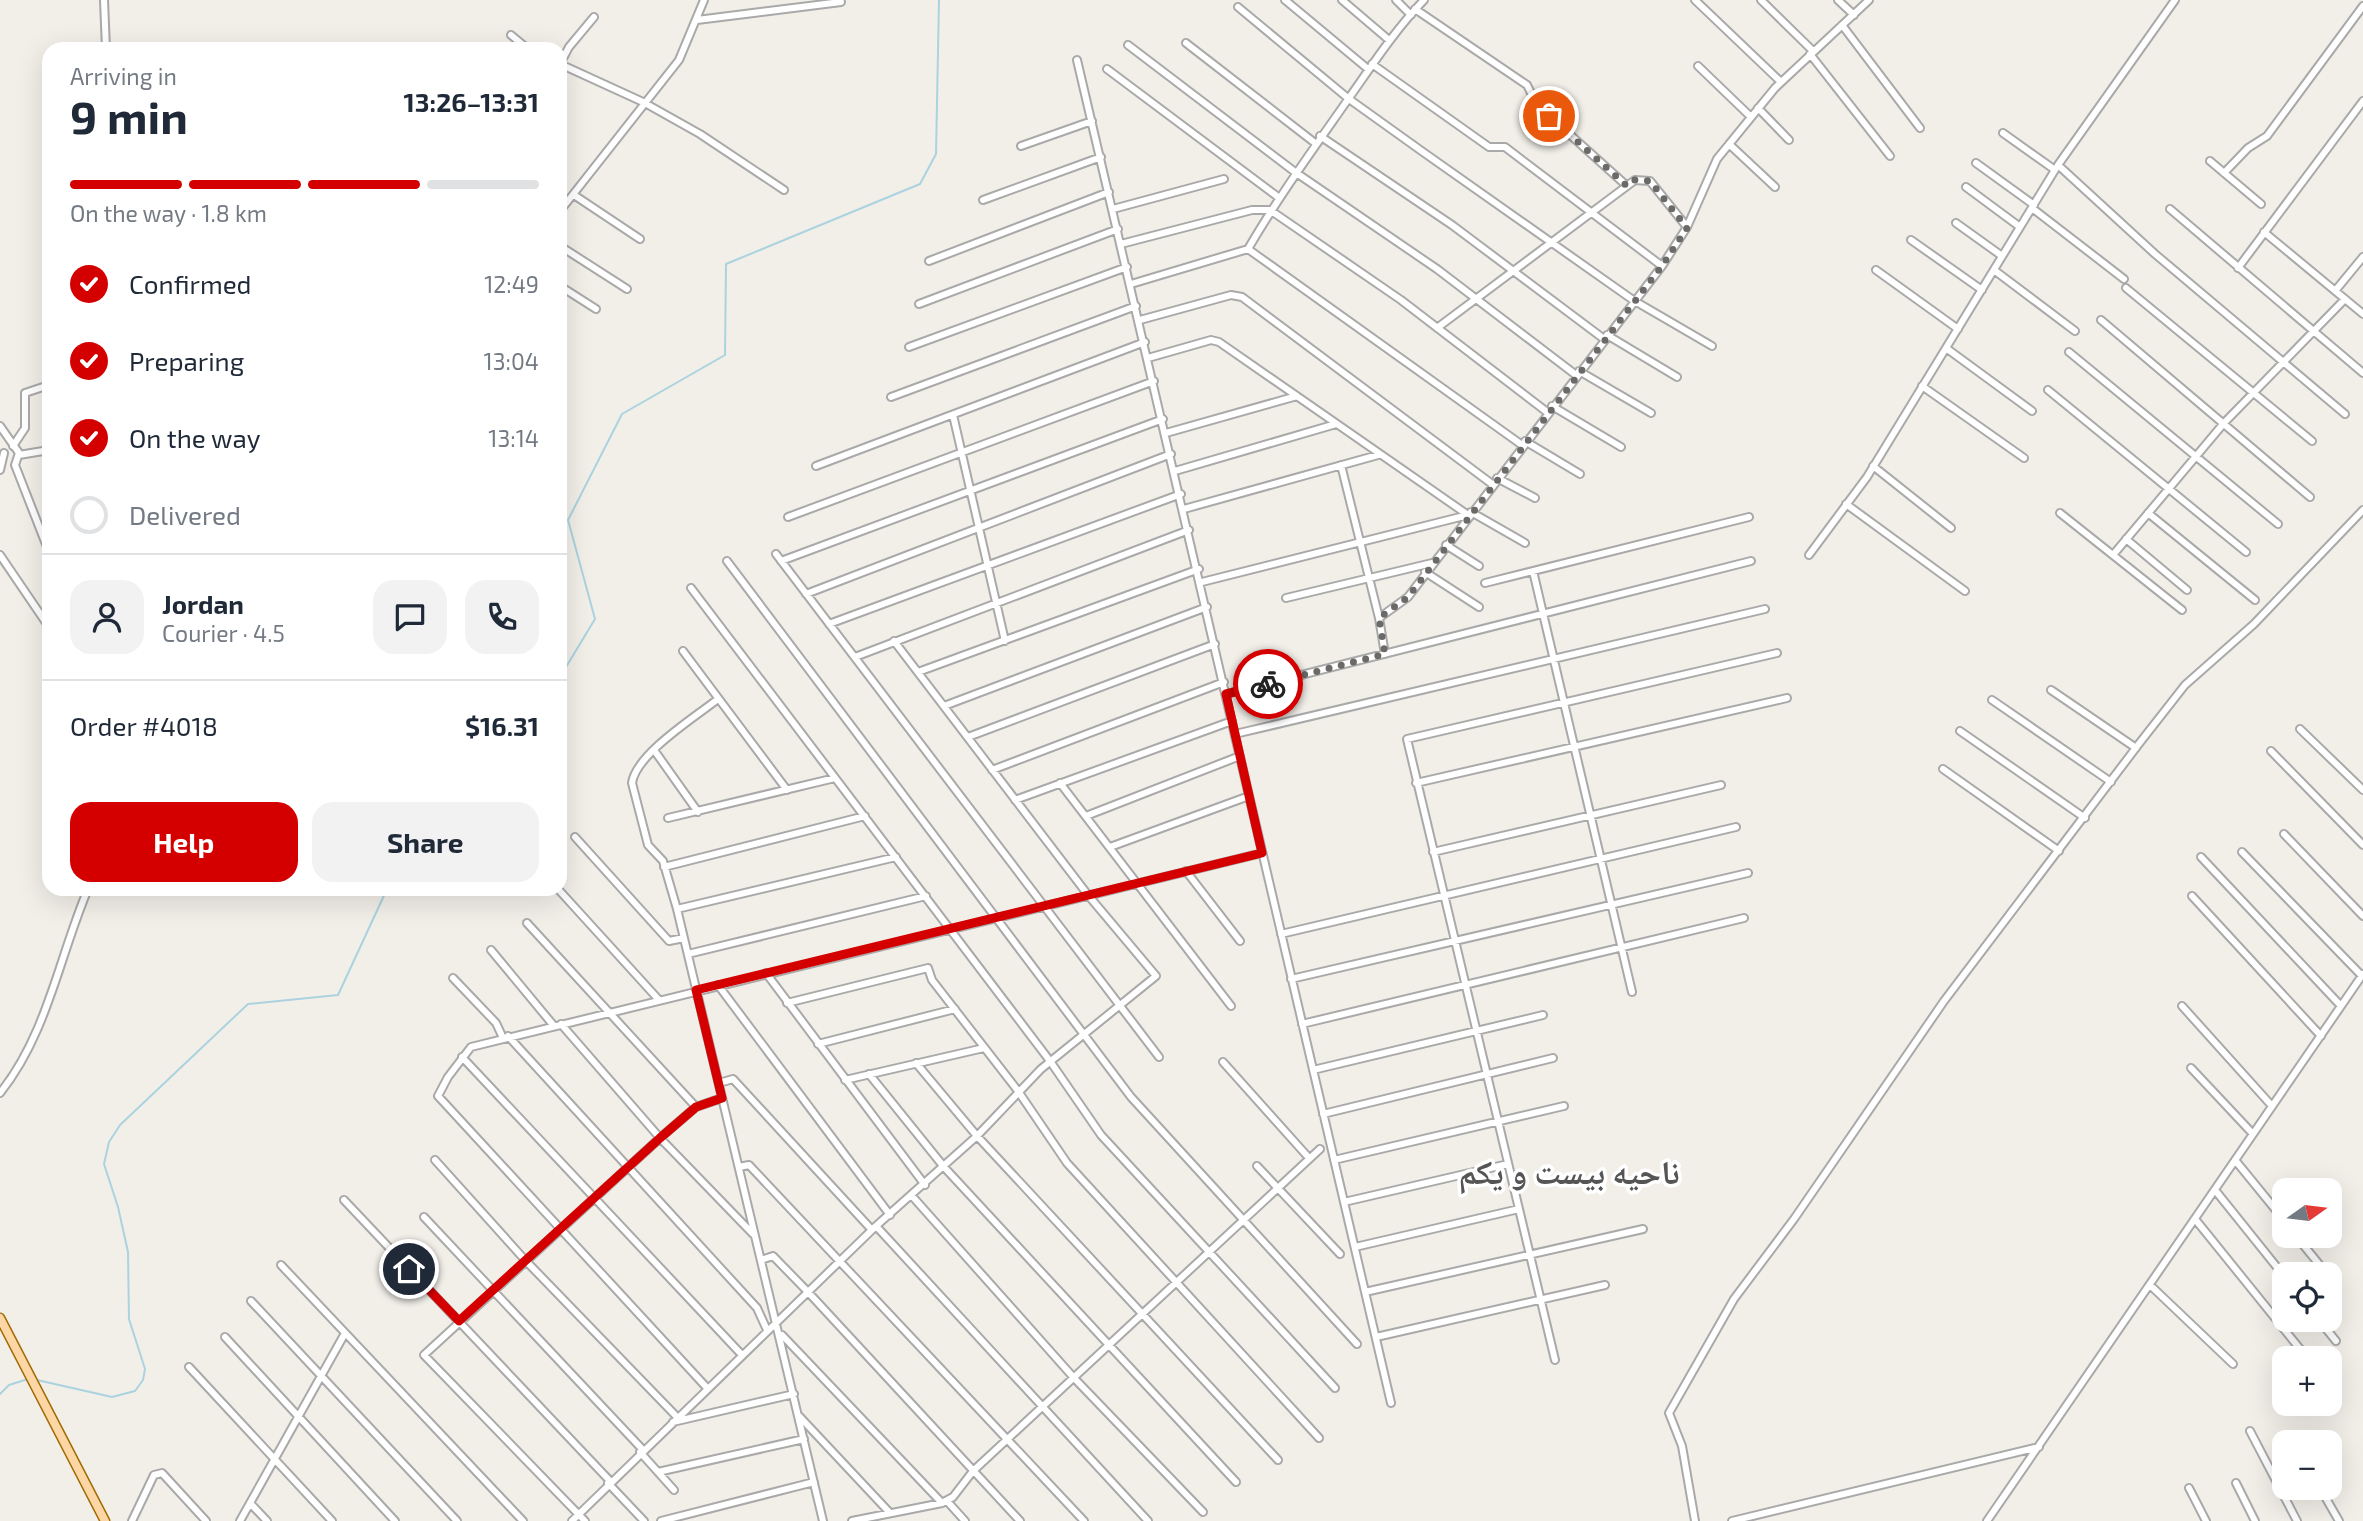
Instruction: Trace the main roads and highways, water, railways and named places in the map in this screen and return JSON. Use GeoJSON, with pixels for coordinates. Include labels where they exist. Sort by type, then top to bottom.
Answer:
{"type":"FeatureCollection","features":[{"type":"Feature","properties":{"kind":"main road"},"geometry":{"type":"LineString","coordinates":[[0,1318],[104,1521]]}},
{"type":"Feature","properties":{"kind":"waterway"},"geometry":{"type":"LineString","coordinates":[[567,665],[595,619],[568,520],[622,414],[725,355],[726,264],[920,184],[936,154],[939,0]]}},
{"type":"Feature","properties":{"kind":"waterway"},"geometry":{"type":"LineString","coordinates":[[37,1380],[112,1397],[135,1391],[143,1380],[145,1369],[129,1319],[128,1252],[118,1207],[104,1164],[109,1142],[120,1125],[248,1004],[338,995],[384,896]]}},
{"type":"Feature","properties":{"kind":"waterway"},"geometry":{"type":"LineString","coordinates":[[0,1394],[9,1385],[28,1379]]}},
{"type":"Feature","properties":{"kind":"district","name":"ناحیه بیست و یکم"},"geometry":{"type":"Point","coordinates":[1569,1171]}}]}
